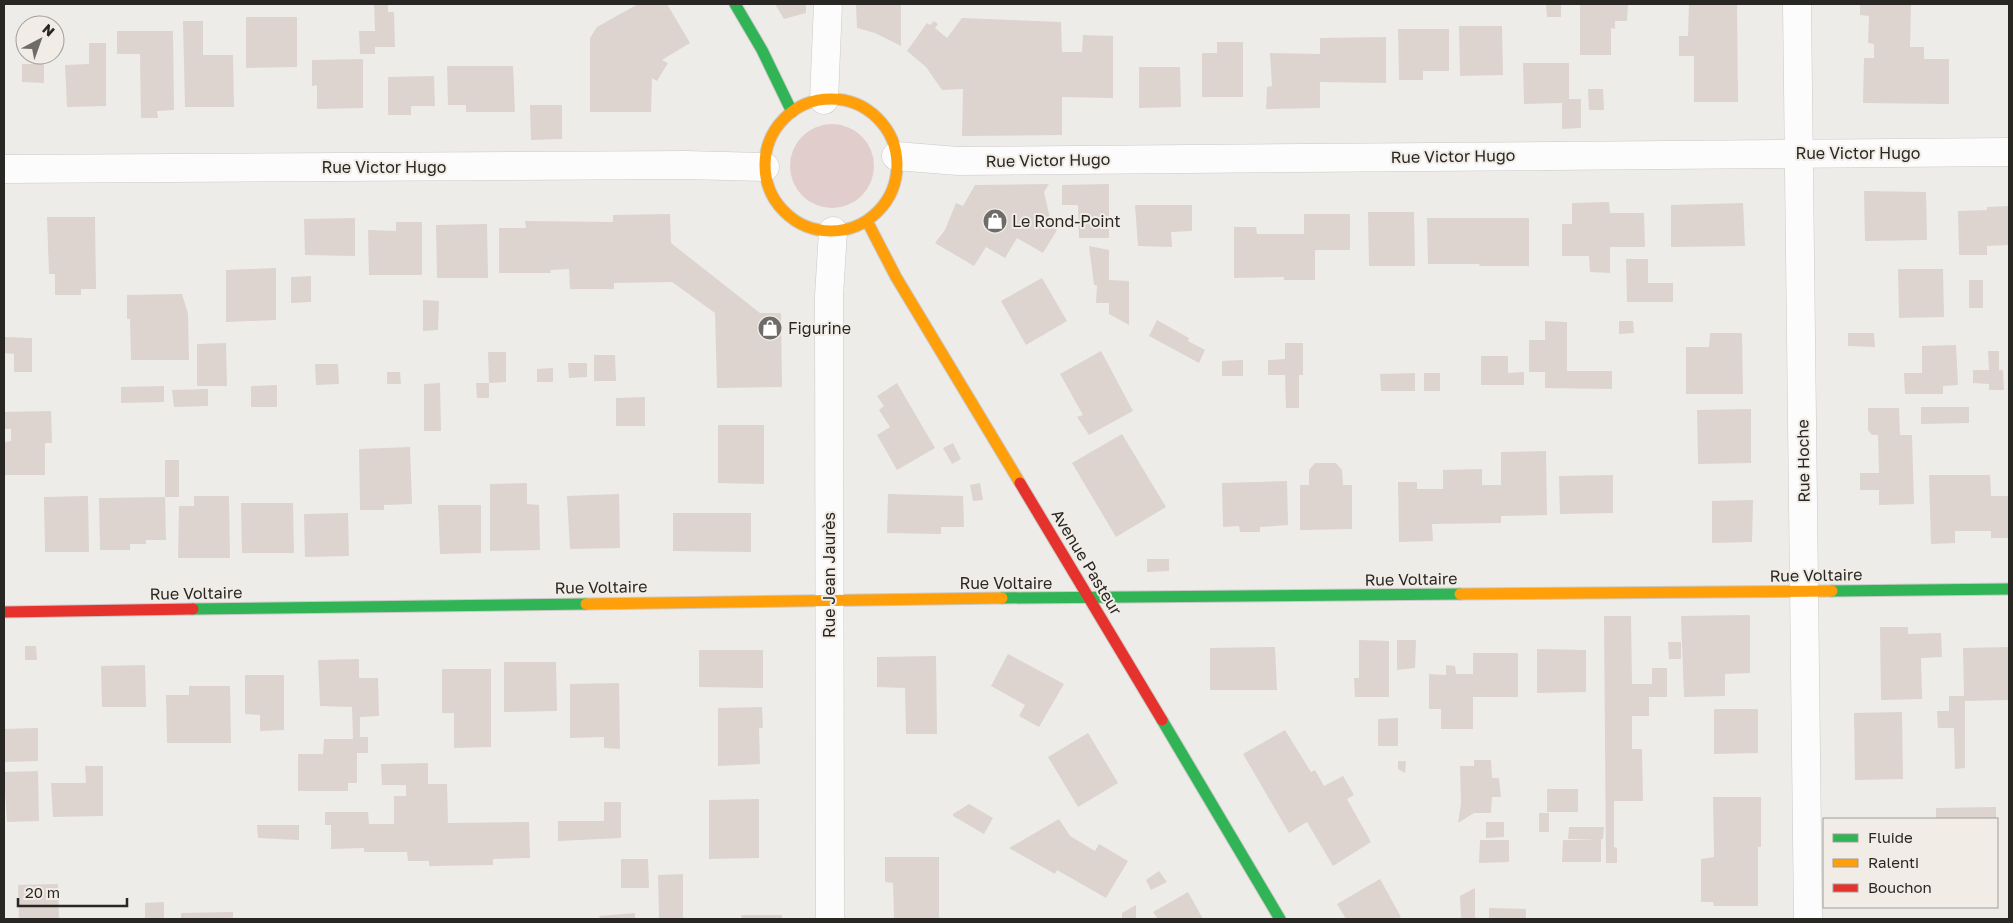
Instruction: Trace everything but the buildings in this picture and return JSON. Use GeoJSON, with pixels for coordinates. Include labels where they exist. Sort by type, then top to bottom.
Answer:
{"type":"FeatureCollection","features":[{"type":"Feature","properties":{"kind":"street"},"geometry":{"type":"LineString","coordinates":[[735,4],[762,50],[792,112]]}},
{"type":"Feature","properties":{"kind":"street"},"geometry":{"type":"LineString","coordinates":[[824,100],[828,4]]}},
{"type":"Feature","properties":{"kind":"street","name":"Rue Hoche"},"geometry":{"type":"LineString","coordinates":[[1797,4],[1808,919]]}},
{"type":"Feature","properties":{"kind":"street"},"geometry":{"type":"LineString","coordinates":[[824,100],[844,100],[863,108],[879,120],[890,137],[896,156],[896,175],[891,193],[881,209],[867,221],[851,228],[833,231],[813,228],[794,220],[779,206],[769,187],[765,167],[767,146],[777,127],[792,112],[807,104],[824,100]]}},
{"type":"Feature","properties":{"kind":"street","name":"Rue Victor Hugo"},"geometry":{"type":"LineString","coordinates":[[896,156],[958,161],[2009,152]]}},
{"type":"Feature","properties":{"kind":"street","name":"Rue Victor Hugo"},"geometry":{"type":"LineString","coordinates":[[4,169],[686,165],[765,167]]}},
{"type":"Feature","properties":{"kind":"street","name":"Avenue Pasteur"},"geometry":{"type":"LineString","coordinates":[[867,221],[896,277],[1280,919]]}},
{"type":"Feature","properties":{"kind":"street","name":"Rue Jean Jaurès"},"geometry":{"type":"LineString","coordinates":[[830,919],[829,296],[833,231]]}},
{"type":"Feature","properties":{"kind":"street","name":"Rue Voltaire"},"geometry":{"type":"LineString","coordinates":[[4,612],[829,600],[2009,589]]}},
{"type":"Feature","properties":{"kind":"shaded area"},"geometry":{"type":"Polygon","coordinates":[[[832,124],[848,127],[862,136],[871,150],[874,166],[871,182],[862,196],[848,205],[832,208],[816,205],[802,196],[793,182],[790,166],[793,150],[802,136],[816,127],[832,124]]]}},
{"type":"Feature","properties":{"kind":"traffic: fast"},"geometry":{"type":"LineString","coordinates":[[735,4],[762,50],[792,112]]}},
{"type":"Feature","properties":{"kind":"traffic: fast"},"geometry":{"type":"LineString","coordinates":[[1832,591],[2009,589]]}},
{"type":"Feature","properties":{"kind":"traffic: fast"},"geometry":{"type":"LineString","coordinates":[[1002,598],[1460,594]]}},
{"type":"Feature","properties":{"kind":"traffic: fast"},"geometry":{"type":"LineString","coordinates":[[193,609],[586,604]]}},
{"type":"Feature","properties":{"kind":"traffic: fast"},"geometry":{"type":"LineString","coordinates":[[1162,720],[1280,919]]}},
{"type":"Feature","properties":{"kind":"traffic: slow"},"geometry":{"type":"LineString","coordinates":[[831,99],[856,104],[867,110],[877,119],[886,129],[892,140],[897,165],[892,190],[886,201],[877,211],[867,220],[856,226],[831,231],[806,226],[795,220],[785,211],[776,201],[770,190],[765,165],[770,140],[776,129],[785,119],[795,110],[806,104],[831,99]]}},
{"type":"Feature","properties":{"kind":"traffic: slow"},"geometry":{"type":"LineString","coordinates":[[867,221],[896,277],[1020,483]]}},
{"type":"Feature","properties":{"kind":"traffic: slow"},"geometry":{"type":"LineString","coordinates":[[1460,594],[1832,591]]}},
{"type":"Feature","properties":{"kind":"traffic: slow"},"geometry":{"type":"LineString","coordinates":[[586,604],[1002,598]]}},
{"type":"Feature","properties":{"kind":"traffic: jam"},"geometry":{"type":"LineString","coordinates":[[1020,483],[1162,720]]}},
{"type":"Feature","properties":{"kind":"traffic: jam"},"geometry":{"type":"LineString","coordinates":[[4,612],[193,609]]}},
{"type":"Feature","properties":{"kind":"place","name":"Le Rond-Point"},"geometry":{"type":"Point","coordinates":[995,221]}},
{"type":"Feature","properties":{"kind":"place","name":"Figurine"},"geometry":{"type":"Point","coordinates":[770,328]}}]}
